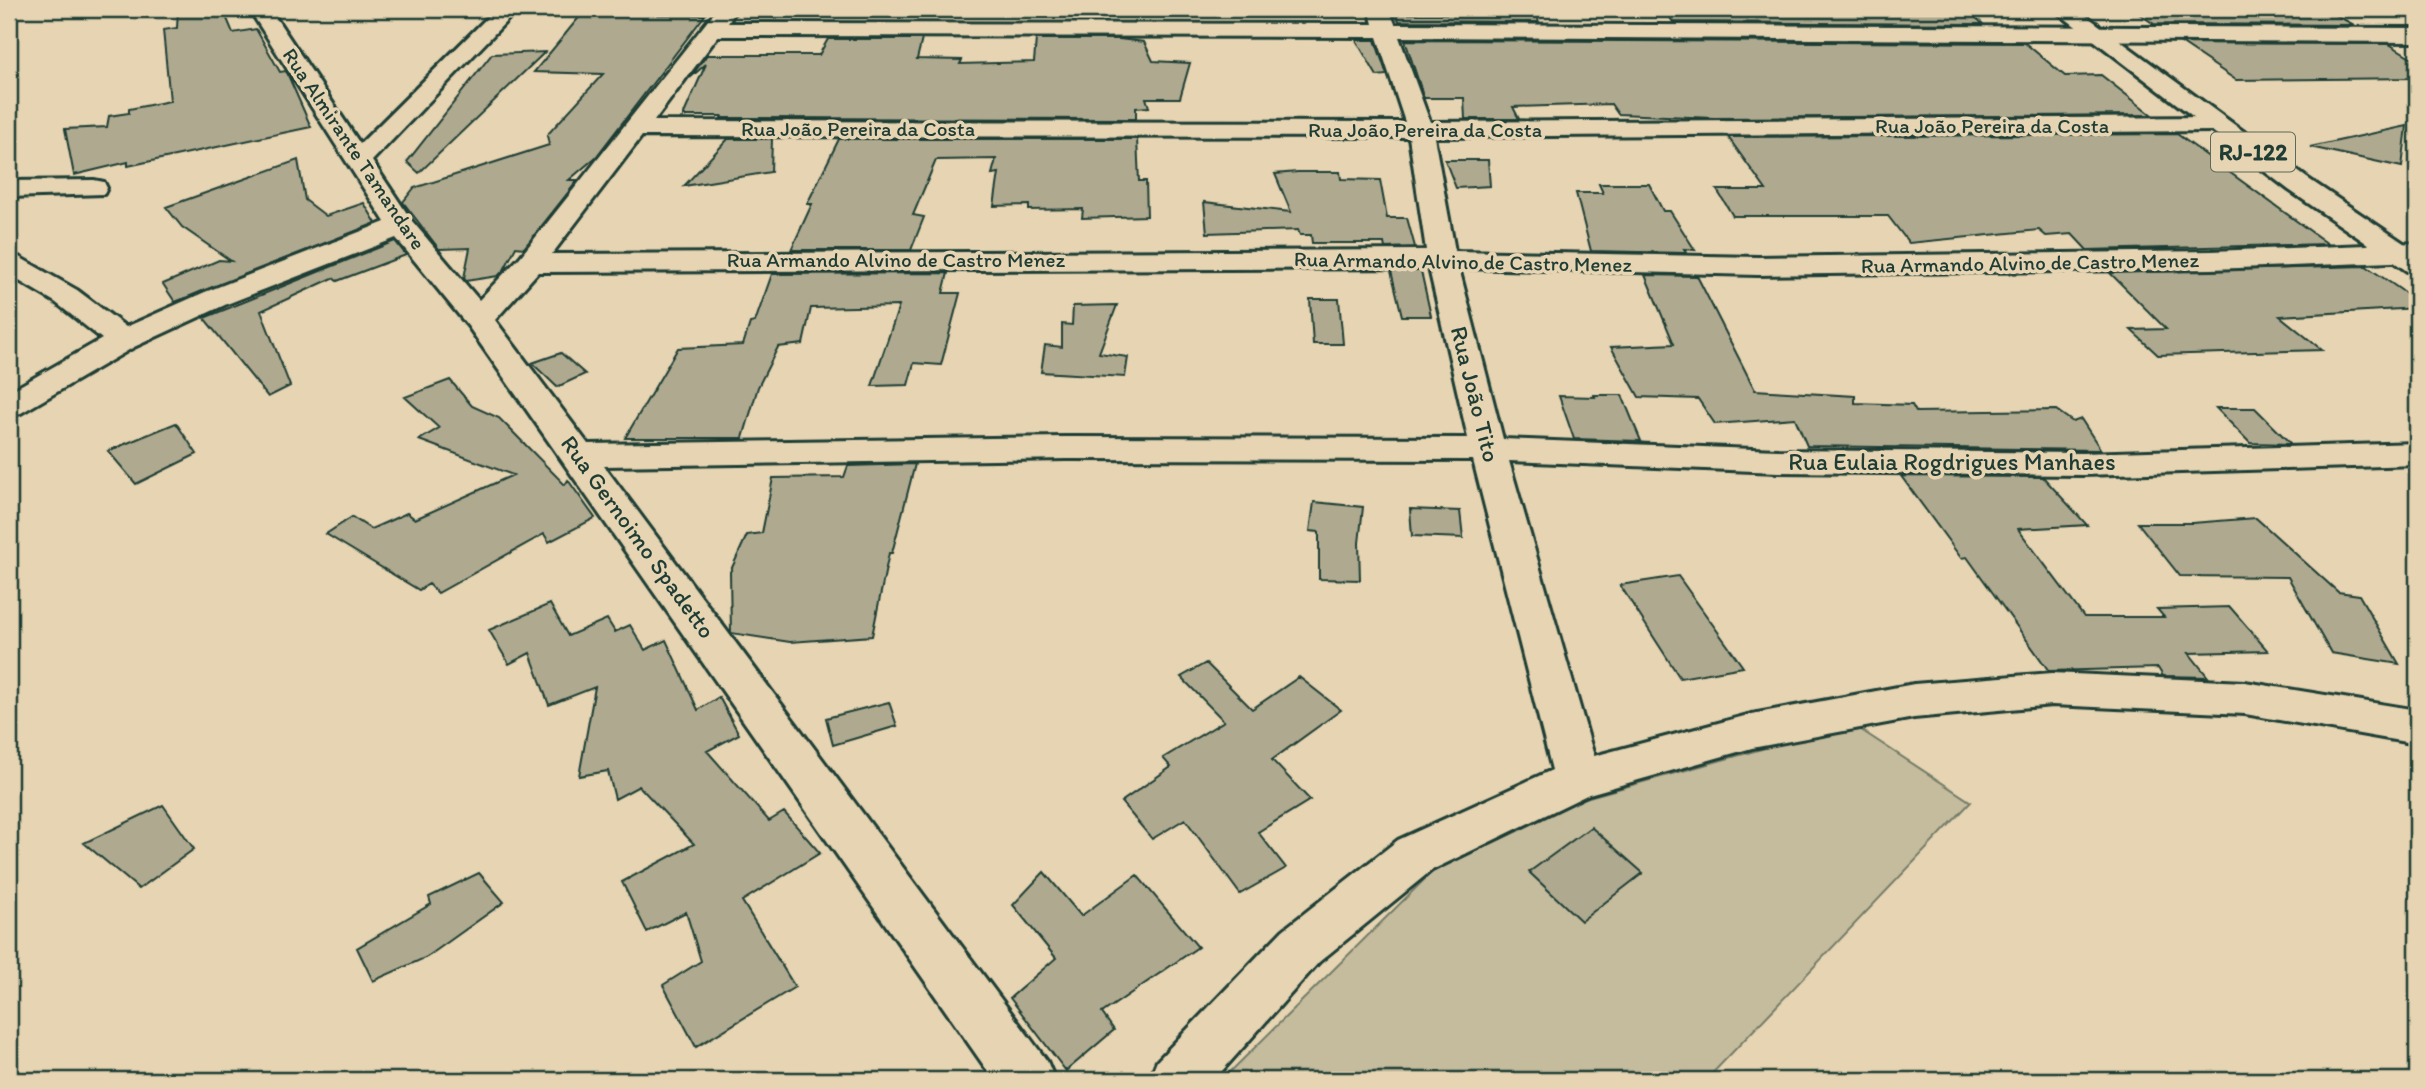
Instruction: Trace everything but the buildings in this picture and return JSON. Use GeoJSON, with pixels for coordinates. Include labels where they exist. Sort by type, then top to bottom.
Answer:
{"type":"FeatureCollection","features":[{"type":"Feature","properties":{"kind":"street","name":"Rua Almirante Tamandare"},"geometry":{"type":"LineString","coordinates":[[260,9],[401,226],[479,319]]}},
{"type":"Feature","properties":{"kind":"street"},"geometry":{"type":"LineString","coordinates":[[359,159],[508,9]]}},
{"type":"Feature","properties":{"kind":"street","name":"RJ-122"},"geometry":{"type":"LineString","coordinates":[[2064,9],[2128,32],[2346,190],[2412,251]]}},
{"type":"Feature","properties":{"kind":"street"},"geometry":{"type":"LineString","coordinates":[[479,319],[530,263],[721,19],[2095,20]]}},
{"type":"Feature","properties":{"kind":"street","name":"Rua João Tito"},"geometry":{"type":"LineString","coordinates":[[1382,19],[1420,130],[1442,259],[1488,449],[1577,779]]}},
{"type":"Feature","properties":{"kind":"street","name":"RJ-122"},"geometry":{"type":"LineString","coordinates":[[2095,20],[2216,124],[2412,251]]}},
{"type":"Feature","properties":{"kind":"street"},"geometry":{"type":"LineString","coordinates":[[2128,32],[2417,35]]}},
{"type":"Feature","properties":{"kind":"street","name":"Rua João Pereira da Costa"},"geometry":{"type":"LineString","coordinates":[[634,128],[1420,130],[2216,124]]}},
{"type":"Feature","properties":{"kind":"street"},"geometry":{"type":"LineString","coordinates":[[9,189],[94,188]]}},
{"type":"Feature","properties":{"kind":"street"},"geometry":{"type":"LineString","coordinates":[[9,406],[123,340],[216,298],[401,226]]}},
{"type":"Feature","properties":{"kind":"street","name":"Rua Armando Alvino de Castro Menez"},"geometry":{"type":"LineString","coordinates":[[530,263],[1442,259],[1758,267],[2212,260],[2412,251]]}},
{"type":"Feature","properties":{"kind":"street"},"geometry":{"type":"LineString","coordinates":[[9,263],[66,296],[123,340]]}},
{"type":"Feature","properties":{"kind":"street","name":"Rua Gernoimo Spadetto"},"geometry":{"type":"LineString","coordinates":[[479,319],[579,454],[1027,1080]]}},
{"type":"Feature","properties":{"kind":"street","name":"Rua Eulaia Rogdrigues Manhaes"},"geometry":{"type":"LineString","coordinates":[[579,454],[1066,448],[1488,449],[1778,461],[2082,464],[2417,454]]}},
{"type":"Feature","properties":{"kind":"street"},"geometry":{"type":"LineString","coordinates":[[1177,1080],[1301,946],[1415,855],[1577,779],[1765,728],[1914,701],[2052,689],[2245,698],[2396,721],[2417,727]]}},
{"type":"Feature","properties":{"kind":"shaded area"},"geometry":{"type":"Polygon","coordinates":[[[1852,724],[1971,802],[1706,1080],[1222,1080],[1435,869],[1578,800],[1852,724]]]}}]}
